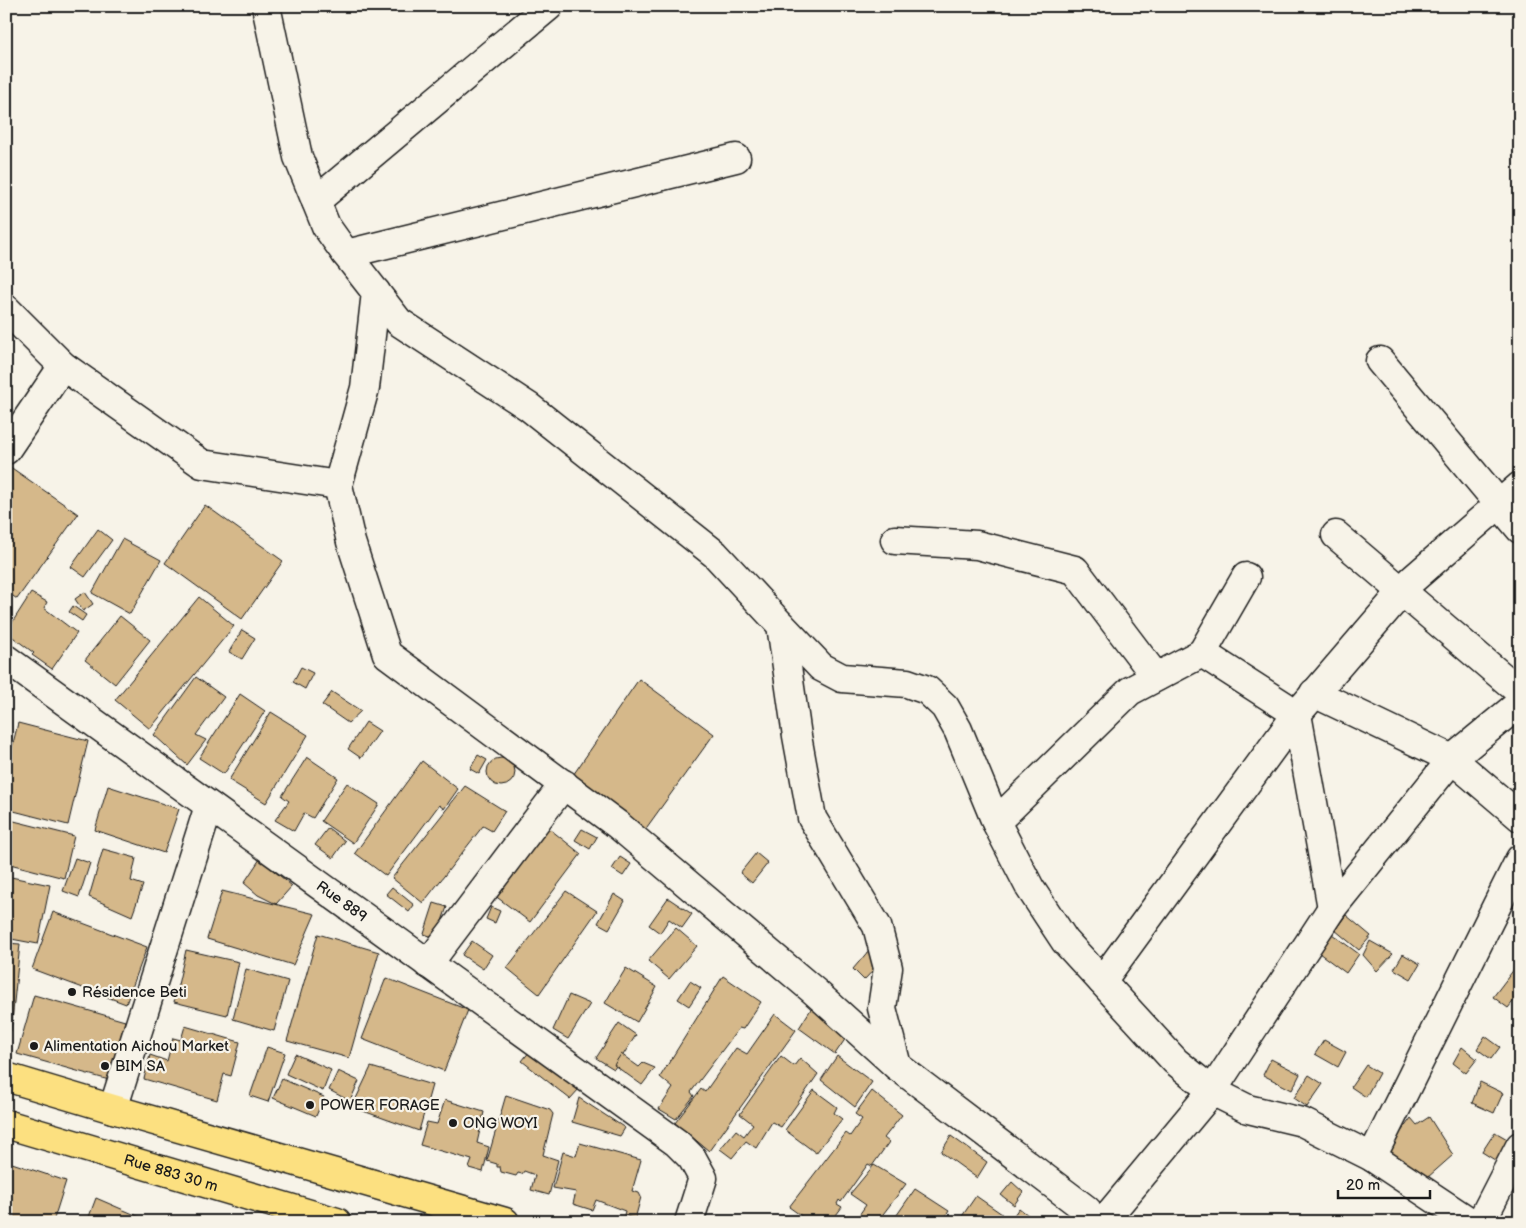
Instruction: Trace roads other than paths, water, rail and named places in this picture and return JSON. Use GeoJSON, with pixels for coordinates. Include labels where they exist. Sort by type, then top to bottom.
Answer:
{"type":"FeatureCollection","features":[{"type":"Feature","properties":{"kind":"main road"},"geometry":{"type":"LineString","coordinates":[[6,1077],[113,1110],[505,1222]]}},
{"type":"Feature","properties":{"kind":"main road","name":"Rue 883 30 m"},"geometry":{"type":"LineString","coordinates":[[6,1124],[337,1222]]}},
{"type":"Feature","properties":{"kind":"street"},"geometry":{"type":"LineString","coordinates":[[266,6],[298,156],[326,226],[400,322],[528,407],[715,554],[821,667],[842,678],[907,683],[927,690],[945,706],[958,730],[996,822],[1030,888],[1065,941],[1175,1061],[1212,1091],[1248,1109],[1302,1122],[1372,1158],[1470,1222]]}},
{"type":"Feature","properties":{"kind":"street"},"geometry":{"type":"LineString","coordinates":[[316,201],[550,6]]}},
{"type":"Feature","properties":{"kind":"street"},"geometry":{"type":"LineString","coordinates":[[346,254],[736,158]]}},
{"type":"Feature","properties":{"kind":"street"},"geometry":{"type":"LineString","coordinates":[[376,292],[365,388],[338,485],[351,542],[387,654],[618,825],[814,991],[897,1066],[1087,1210],[1091,1222]]}},
{"type":"Feature","properties":{"kind":"street"},"geometry":{"type":"LineString","coordinates":[[6,309],[63,366],[202,464],[338,485]]}},
{"type":"Feature","properties":{"kind":"street"},"geometry":{"type":"LineString","coordinates":[[1380,361],[1520,529]]}},
{"type":"Feature","properties":{"kind":"street"},"geometry":{"type":"LineString","coordinates":[[6,450],[63,366]]}},
{"type":"Feature","properties":{"kind":"street"},"geometry":{"type":"LineString","coordinates":[[1102,981],[1314,693],[1412,580],[1520,486]]}},
{"type":"Feature","properties":{"kind":"street"},"geometry":{"type":"LineString","coordinates":[[1336,535],[1520,692]]}},
{"type":"Feature","properties":{"kind":"street"},"geometry":{"type":"LineString","coordinates":[[895,540],[977,545],[1075,570],[1156,677]]}},
{"type":"Feature","properties":{"kind":"street"},"geometry":{"type":"LineString","coordinates":[[996,822],[1130,691],[1202,653],[1246,577]]}},
{"type":"Feature","properties":{"kind":"street"},"geometry":{"type":"LineString","coordinates":[[781,625],[797,736],[812,818],[877,926],[888,968],[882,1008],[897,1066]]}},
{"type":"Feature","properties":{"kind":"street"},"geometry":{"type":"LineString","coordinates":[[1202,653],[1297,714],[1332,908]]}},
{"type":"Feature","properties":{"kind":"street","name":"Rue 889"},"geometry":{"type":"LineString","coordinates":[[6,659],[677,1143],[692,1158],[703,1178],[689,1222]]}},
{"type":"Feature","properties":{"kind":"street"},"geometry":{"type":"LineString","coordinates":[[1314,693],[1452,759],[1520,816]]}},
{"type":"Feature","properties":{"kind":"street"},"geometry":{"type":"LineString","coordinates":[[1103,1222],[1212,1091],[1332,908],[1452,759],[1520,703]]}},
{"type":"Feature","properties":{"kind":"street"},"geometry":{"type":"LineString","coordinates":[[428,964],[564,784]]}},
{"type":"Feature","properties":{"kind":"street"},"geometry":{"type":"LineString","coordinates":[[113,1110],[209,806]]}},
{"type":"Feature","properties":{"kind":"street"},"geometry":{"type":"LineString","coordinates":[[1372,1158],[1520,859]]}},
{"type":"Feature","properties":{"kind":"street"},"geometry":{"type":"LineString","coordinates":[[1481,1222],[1520,1146]]}},
{"type":"Feature","properties":{"kind":"place","name":"Résidence Beti"},"geometry":{"type":"Point","coordinates":[72,992]}},
{"type":"Feature","properties":{"kind":"place","name":"Alimentation Aichou Market"},"geometry":{"type":"Point","coordinates":[34,1046]}},
{"type":"Feature","properties":{"kind":"place","name":"BIM SA"},"geometry":{"type":"Point","coordinates":[105,1066]}},
{"type":"Feature","properties":{"kind":"place","name":"POWER FORAGE"},"geometry":{"type":"Point","coordinates":[310,1105]}},
{"type":"Feature","properties":{"kind":"place","name":"ONG WOYI"},"geometry":{"type":"Point","coordinates":[453,1123]}}]}
